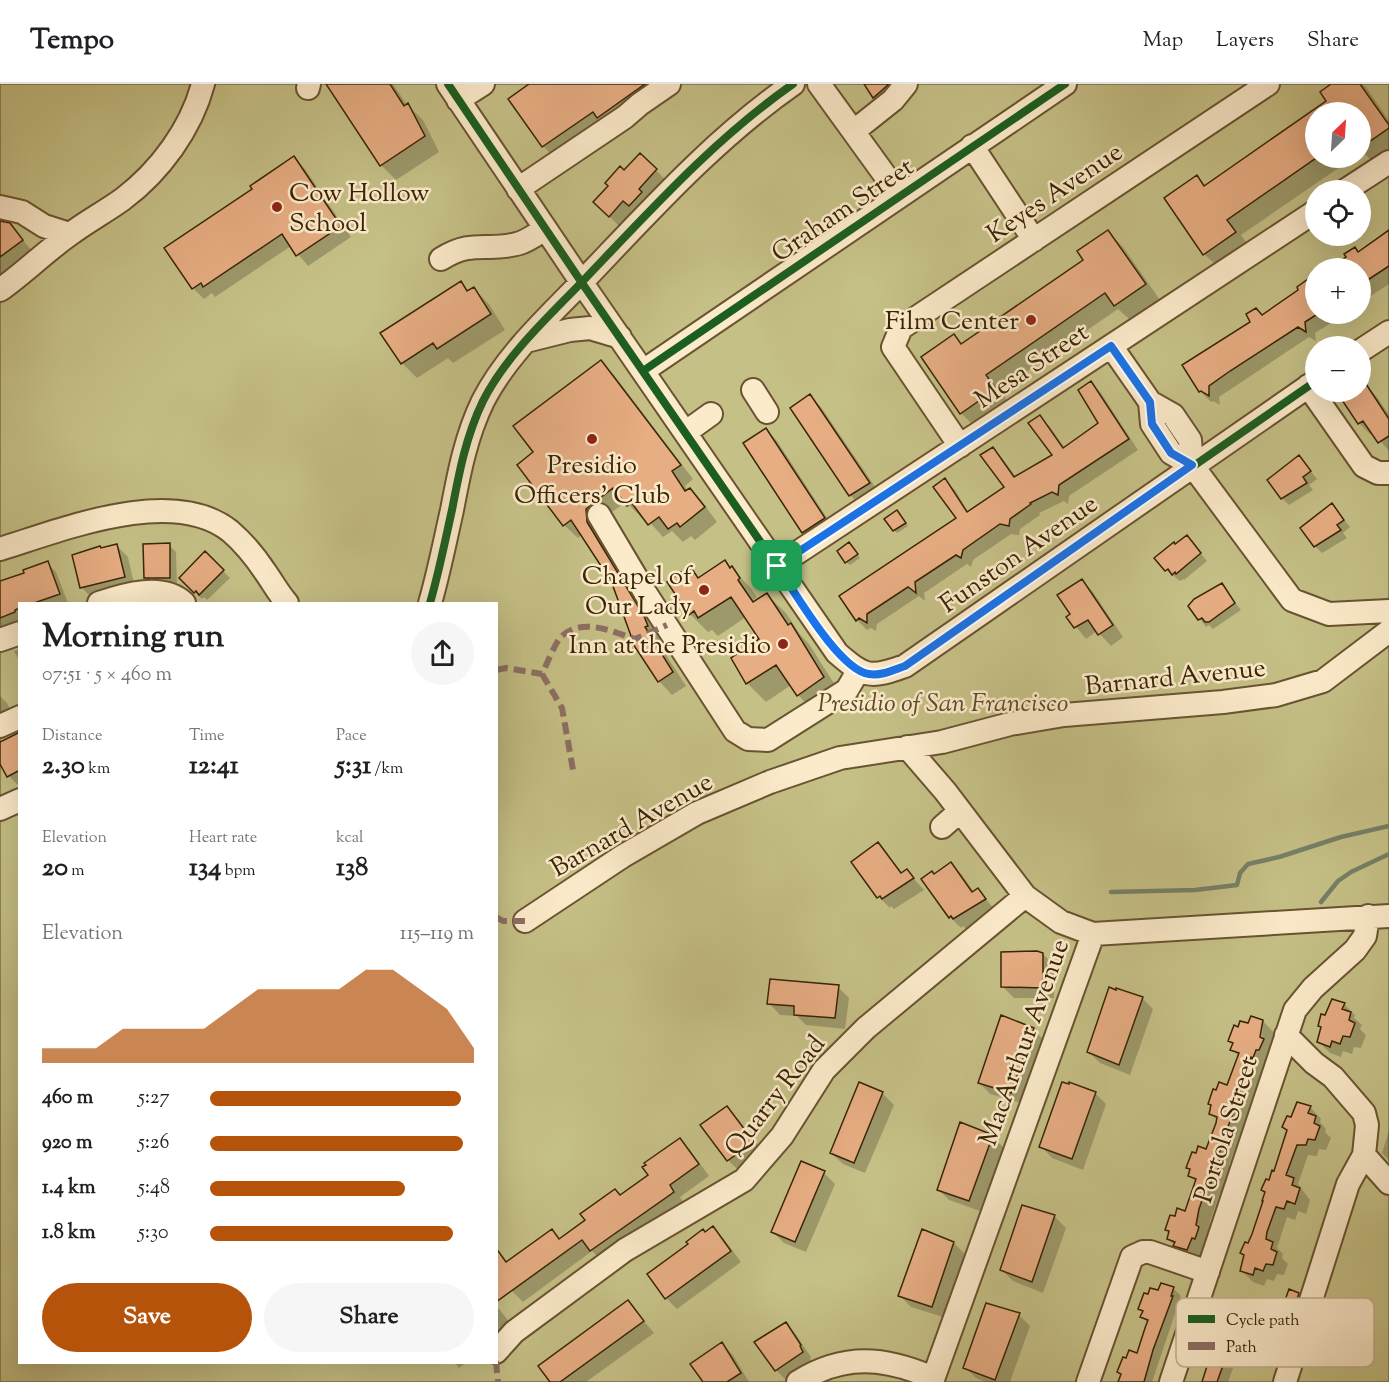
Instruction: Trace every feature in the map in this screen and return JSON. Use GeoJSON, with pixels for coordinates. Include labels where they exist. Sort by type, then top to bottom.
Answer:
{"type":"FeatureCollection","features":[{"type":"Feature","properties":{"kind":"street"},"geometry":{"type":"LineString","coordinates":[[0,290],[69,234],[124,198],[154,169],[187,126],[203,84]]}},
{"type":"Feature","properties":{"kind":"street"},"geometry":{"type":"LineString","coordinates":[[483,84],[453,92],[837,653],[858,671],[847,690],[768,740],[748,739],[735,731],[696,659],[646,594],[599,515]]}},
{"type":"Feature","properties":{"kind":"street"},"geometry":{"type":"LineString","coordinates":[[518,189],[625,117],[669,84]]}},
{"type":"Feature","properties":{"kind":"street"},"geometry":{"type":"LineString","coordinates":[[430,602],[441,566],[464,450],[482,402],[495,380],[526,340],[711,151],[737,127],[793,84]]}},
{"type":"Feature","properties":{"kind":"street"},"geometry":{"type":"LineString","coordinates":[[819,84],[900,196]]}},
{"type":"Feature","properties":{"kind":"street","name":"Graham Street"},"geometry":{"type":"LineString","coordinates":[[643,370],[1065,84]]}},
{"type":"Feature","properties":{"kind":"street","name":"Keyes Avenue"},"geometry":{"type":"LineString","coordinates":[[960,447],[893,347],[901,328],[1268,84]]}},
{"type":"Feature","properties":{"kind":"street"},"geometry":{"type":"LineString","coordinates":[[854,131],[899,92]]}},
{"type":"Feature","properties":{"kind":"street"},"geometry":{"type":"LineString","coordinates":[[871,154],[876,136],[899,92]]}},
{"type":"Feature","properties":{"kind":"street"},"geometry":{"type":"LineString","coordinates":[[972,146],[1034,240]]}},
{"type":"Feature","properties":{"kind":"street"},"geometry":{"type":"LineString","coordinates":[[1361,180],[1389,162]]}},
{"type":"Feature","properties":{"kind":"street"},"geometry":{"type":"LineString","coordinates":[[0,207],[22,212],[44,226],[69,234]]}},
{"type":"Feature","properties":{"kind":"street","name":"Mesa Street"},"geometry":{"type":"LineString","coordinates":[[777,566],[839,516],[960,447],[1305,218]]}},
{"type":"Feature","properties":{"kind":"street"},"geometry":{"type":"LineString","coordinates":[[441,259],[464,247],[503,246],[522,242],[545,229]]}},
{"type":"Feature","properties":{"kind":"street"},"geometry":{"type":"LineString","coordinates":[[526,340],[590,328],[620,337]]}},
{"type":"Feature","properties":{"kind":"street"},"geometry":{"type":"LineString","coordinates":[[1371,344],[1389,332]]}},
{"type":"Feature","properties":{"kind":"street"},"geometry":{"type":"LineString","coordinates":[[1111,346],[1150,402],[1152,424],[1171,453],[1192,465],[1292,600],[1329,614],[1389,611]]}},
{"type":"Feature","properties":{"kind":"street","name":"Funston Avenue"},"geometry":{"type":"LineString","coordinates":[[858,671],[883,674],[905,666],[1305,389]]}},
{"type":"Feature","properties":{"kind":"street"},"geometry":{"type":"LineString","coordinates":[[753,390],[767,412]]}},
{"type":"Feature","properties":{"kind":"street"},"geometry":{"type":"LineString","coordinates":[[1323,402],[1364,466],[1378,473],[1389,473]]}},
{"type":"Feature","properties":{"kind":"street"},"geometry":{"type":"LineString","coordinates":[[686,432],[711,414]]}},
{"type":"Feature","properties":{"kind":"street"},"geometry":{"type":"LineString","coordinates":[[0,549],[91,521],[133,513],[168,510],[190,513],[229,530],[254,557],[284,602]]}},
{"type":"Feature","properties":{"kind":"street"},"geometry":{"type":"LineString","coordinates":[[104,602],[155,591],[176,595],[183,602]]}},
{"type":"Feature","properties":{"kind":"street","name":"Barnard Avenue"},"geometry":{"type":"LineString","coordinates":[[525,921],[623,856],[697,813],[770,782],[840,758],[942,742],[1010,724],[1064,715],[1223,702],[1276,695],[1323,681],[1389,631]]}},
{"type":"Feature","properties":{"kind":"street"},"geometry":{"type":"LineString","coordinates":[[0,640],[18,634]]}},
{"type":"Feature","properties":{"kind":"street"},"geometry":{"type":"LineString","coordinates":[[0,726],[18,718]]}},
{"type":"Feature","properties":{"kind":"street"},"geometry":{"type":"LineString","coordinates":[[907,747],[1025,896],[1061,922],[1093,934]]}},
{"type":"Feature","properties":{"kind":"street"},"geometry":{"type":"LineString","coordinates":[[0,809],[18,801]]}},
{"type":"Feature","properties":{"kind":"street"},"geometry":{"type":"LineString","coordinates":[[942,827],[960,812]]}},
{"type":"Feature","properties":{"kind":"street","name":"Quarry Road"},"geometry":{"type":"LineString","coordinates":[[498,1350],[514,1332],[626,1250],[744,1180],[782,1136],[818,1065],[1025,896]]}},
{"type":"Feature","properties":{"kind":"street","name":"MacArthur Avenue"},"geometry":{"type":"LineString","coordinates":[[932,1380],[1093,934],[1378,916]]}},
{"type":"Feature","properties":{"kind":"street","name":"Portola Street"},"geometry":{"type":"LineString","coordinates":[[1199,1298],[1295,1010],[1313,988],[1355,950],[1378,916]]}},
{"type":"Feature","properties":{"kind":"street"},"geometry":{"type":"LineString","coordinates":[[1286,1035],[1314,1064],[1332,1077],[1364,1113],[1367,1125],[1364,1155],[1348,1185],[1312,1298]]}},
{"type":"Feature","properties":{"kind":"street"},"geometry":{"type":"LineString","coordinates":[[1364,1155],[1389,1183]]}},
{"type":"Feature","properties":{"kind":"street"},"geometry":{"type":"LineString","coordinates":[[1088,1382],[1132,1257],[1143,1252],[1150,1252],[1208,1272]]}},
{"type":"Feature","properties":{"kind":"street"},"geometry":{"type":"LineString","coordinates":[[798,1382],[816,1371],[857,1360],[899,1365],[932,1380]]}},
{"type":"Feature","properties":{"kind":"street","name":"Portola Street"},"geometry":{"type":"LineString","coordinates":[[1171,1382],[1176,1367]]}},
{"type":"Feature","properties":{"kind":"street"},"geometry":{"type":"LineString","coordinates":[[1285,1382],[1290,1367]]}},
{"type":"Feature","properties":{"kind":"green space","name":"Presidio of San Francisco"},"geometry":{"type":"Polygon","coordinates":[[[0,84],[1389,84],[1389,1382],[0,1382],[0,84]]]}},
{"type":"Feature","properties":{"kind":"building"},"geometry":{"type":"Polygon","coordinates":[[[326,84],[390,84],[404,106],[408,103],[425,136],[380,166],[326,84]]]}},
{"type":"Feature","properties":{"kind":"building"},"geometry":{"type":"Polygon","coordinates":[[[529,84],[645,84],[597,118],[593,112],[542,147],[508,99],[529,84]]]}},
{"type":"Feature","properties":{"kind":"building"},"geometry":{"type":"Polygon","coordinates":[[[864,84],[889,84],[873,98],[864,84]]]}},
{"type":"Feature","properties":{"kind":"building"},"geometry":{"type":"Polygon","coordinates":[[[1331,84],[1360,84],[1389,128],[1371,140],[1371,102],[1325,102],[1320,92],[1331,84]]]}},
{"type":"Feature","properties":{"kind":"building"},"geometry":{"type":"Polygon","coordinates":[[[1305,116],[1305,166],[1227,220],[1236,232],[1203,255],[1164,198],[1197,175],[1204,186],[1305,116]]]}},
{"type":"Feature","properties":{"kind":"building"},"geometry":{"type":"Polygon","coordinates":[[[640,153],[657,169],[639,189],[642,192],[629,206],[623,201],[609,217],[593,202],[608,186],[605,183],[620,166],[624,170],[640,153]]]}},
{"type":"Feature","properties":{"kind":"building","name":"Cow Hollow School"},"geometry":{"type":"Polygon","coordinates":[[[294,156],[341,226],[296,256],[282,234],[203,287],[201,283],[192,289],[164,248],[252,189],[250,186],[294,156]]]}},
{"type":"Feature","properties":{"kind":"building"},"geometry":{"type":"Polygon","coordinates":[[[0,221],[10,223],[23,240],[0,257],[0,221]]]}},
{"type":"Feature","properties":{"kind":"building","name":"Film Center"},"geometry":{"type":"Polygon","coordinates":[[[1108,230],[1146,284],[1114,306],[1105,293],[986,375],[996,389],[960,414],[921,357],[954,334],[961,344],[1083,260],[1077,251],[1108,230]]]}},
{"type":"Feature","properties":{"kind":"building"},"geometry":{"type":"Polygon","coordinates":[[[1389,230],[1389,266],[1371,278],[1371,258],[1345,258],[1344,254],[1355,247],[1358,252],[1366,246],[1371,246],[1371,243],[1389,230]]]}},
{"type":"Feature","properties":{"kind":"building"},"geometry":{"type":"Polygon","coordinates":[[[461,281],[467,291],[474,287],[491,314],[437,349],[433,343],[401,364],[380,333],[461,281]]]}},
{"type":"Feature","properties":{"kind":"building"},"geometry":{"type":"Polygon","coordinates":[[[1305,281],[1306,332],[1298,327],[1230,371],[1209,386],[1209,396],[1199,392],[1182,365],[1250,322],[1246,314],[1256,308],[1262,315],[1298,290],[1297,287],[1305,281]]]}},
{"type":"Feature","properties":{"kind":"building","name":"Presidio Officers' Club"},"geometry":{"type":"Polygon","coordinates":[[[601,360],[681,465],[672,471],[685,491],[690,488],[705,507],[680,527],[677,523],[668,529],[659,517],[648,525],[631,502],[627,506],[613,488],[586,509],[587,522],[644,616],[648,626],[645,627],[673,672],[658,682],[635,647],[606,567],[603,569],[571,520],[563,526],[517,465],[533,452],[513,426],[601,360]]]}},
{"type":"Feature","properties":{"kind":"building"},"geometry":{"type":"Polygon","coordinates":[[[1091,381],[1129,439],[1059,485],[1058,495],[1052,492],[1030,503],[1010,519],[1009,526],[1000,524],[963,550],[961,558],[956,555],[915,582],[916,593],[908,587],[867,614],[867,623],[859,618],[856,621],[839,596],[956,518],[933,487],[945,478],[967,512],[1004,487],[980,455],[993,447],[1014,477],[1052,455],[1028,423],[1040,415],[1063,448],[1098,423],[1078,390],[1091,381]]]}},
{"type":"Feature","properties":{"kind":"building"},"geometry":{"type":"Polygon","coordinates":[[[1371,392],[1389,419],[1389,436],[1378,443],[1363,421],[1358,424],[1343,402],[1371,402],[1371,392]]]}},
{"type":"Feature","properties":{"kind":"building"},"geometry":{"type":"Polygon","coordinates":[[[810,394],[870,483],[849,496],[790,408],[810,394]]]}},
{"type":"Feature","properties":{"kind":"building"},"geometry":{"type":"Polygon","coordinates":[[[766,428],[825,518],[802,533],[743,443],[766,428]]]}},
{"type":"Feature","properties":{"kind":"building"},"geometry":{"type":"Polygon","coordinates":[[[1299,455],[1311,471],[1303,477],[1307,483],[1281,499],[1267,480],[1299,455]]]}},
{"type":"Feature","properties":{"kind":"building"},"geometry":{"type":"Polygon","coordinates":[[[1332,503],[1344,520],[1337,525],[1341,530],[1314,547],[1300,528],[1332,503]]]}},
{"type":"Feature","properties":{"kind":"building"},"geometry":{"type":"Polygon","coordinates":[[[897,510],[906,523],[893,531],[884,519],[897,510]]]}},
{"type":"Feature","properties":{"kind":"building"},"geometry":{"type":"Polygon","coordinates":[[[1187,535],[1201,553],[1172,575],[1168,569],[1165,571],[1154,558],[1187,535]]]}},
{"type":"Feature","properties":{"kind":"building"},"geometry":{"type":"Polygon","coordinates":[[[849,542],[858,554],[845,563],[837,551],[849,542]]]}},
{"type":"Feature","properties":{"kind":"building"},"geometry":{"type":"Polygon","coordinates":[[[170,543],[170,578],[144,578],[143,544],[170,543]]]}},
{"type":"Feature","properties":{"kind":"building"},"geometry":{"type":"Polygon","coordinates":[[[117,544],[125,577],[80,588],[72,555],[100,546],[101,548],[117,544]]]}},
{"type":"Feature","properties":{"kind":"building"},"geometry":{"type":"Polygon","coordinates":[[[205,551],[224,570],[199,595],[179,578],[205,551]]]}},
{"type":"Feature","properties":{"kind":"building","name":"Inn at the Presidio"},"geometry":{"type":"Polygon","coordinates":[[[725,560],[740,578],[738,580],[753,602],[767,593],[788,625],[791,623],[824,677],[797,696],[776,665],[746,684],[731,658],[759,639],[731,597],[698,618],[694,611],[689,615],[667,582],[681,572],[682,575],[692,569],[698,578],[725,560]]]}},
{"type":"Feature","properties":{"kind":"building"},"geometry":{"type":"Polygon","coordinates":[[[48,561],[60,594],[37,602],[18,602],[18,609],[15,612],[0,618],[0,581],[24,573],[23,570],[48,561]]]}},
{"type":"Feature","properties":{"kind":"building"},"geometry":{"type":"Polygon","coordinates":[[[1082,579],[1113,625],[1098,635],[1088,620],[1074,628],[1066,617],[1070,614],[1057,595],[1082,579]]]}},
{"type":"Feature","properties":{"kind":"building"},"geometry":{"type":"Polygon","coordinates":[[[1222,583],[1235,603],[1209,622],[1205,622],[1202,618],[1198,620],[1188,606],[1194,599],[1222,583]]]}},
{"type":"Feature","properties":{"kind":"building"},"geometry":{"type":"Polygon","coordinates":[[[18,733],[18,771],[7,777],[0,764],[0,742],[18,733]]]}},
{"type":"Feature","properties":{"kind":"building"},"geometry":{"type":"Polygon","coordinates":[[[878,842],[901,873],[907,869],[914,878],[882,899],[880,896],[877,898],[851,862],[878,842]]]}},
{"type":"Feature","properties":{"kind":"building"},"geometry":{"type":"Polygon","coordinates":[[[951,862],[972,892],[978,888],[986,899],[953,919],[951,916],[949,918],[921,879],[932,871],[934,874],[951,862]]]}},
{"type":"Feature","properties":{"kind":"building"},"geometry":{"type":"Polygon","coordinates":[[[1037,951],[1043,953],[1043,988],[1001,987],[1001,952],[1037,951]]]}},
{"type":"Feature","properties":{"kind":"building"},"geometry":{"type":"Polygon","coordinates":[[[770,979],[839,985],[835,1018],[794,1015],[794,1006],[767,1004],[770,979]]]}},
{"type":"Feature","properties":{"kind":"building"},"geometry":{"type":"Polygon","coordinates":[[[1109,987],[1143,997],[1119,1065],[1087,1052],[1109,987]]]}},
{"type":"Feature","properties":{"kind":"building"},"geometry":{"type":"Polygon","coordinates":[[[1332,999],[1345,1003],[1342,1009],[1351,1012],[1349,1020],[1355,1023],[1350,1037],[1343,1036],[1340,1044],[1332,1041],[1330,1047],[1317,1042],[1321,1027],[1318,1026],[1321,1014],[1325,1015],[1332,999]]]}},
{"type":"Feature","properties":{"kind":"building"},"geometry":{"type":"Polygon","coordinates":[[[1001,1015],[1034,1028],[1011,1093],[978,1083],[1001,1015]]]}},
{"type":"Feature","properties":{"kind":"building"},"geometry":{"type":"Polygon","coordinates":[[[1251,1016],[1263,1020],[1260,1037],[1264,1039],[1259,1050],[1256,1050],[1253,1058],[1251,1057],[1240,1089],[1239,1100],[1242,1101],[1238,1113],[1234,1112],[1230,1121],[1219,1154],[1221,1155],[1218,1163],[1220,1164],[1216,1176],[1214,1175],[1211,1183],[1208,1183],[1199,1209],[1196,1225],[1199,1227],[1195,1239],[1192,1238],[1187,1250],[1173,1246],[1175,1242],[1167,1239],[1169,1231],[1165,1230],[1170,1215],[1175,1216],[1177,1208],[1185,1211],[1196,1179],[1188,1176],[1190,1169],[1186,1168],[1192,1152],[1196,1153],[1198,1146],[1206,1149],[1216,1123],[1217,1117],[1209,1114],[1211,1105],[1208,1104],[1213,1089],[1216,1090],[1219,1082],[1227,1085],[1239,1053],[1230,1050],[1233,1043],[1228,1041],[1234,1025],[1238,1027],[1240,1021],[1248,1023],[1251,1016]]]}},
{"type":"Feature","properties":{"kind":"building"},"geometry":{"type":"Polygon","coordinates":[[[859,1082],[883,1092],[854,1163],[830,1153],[859,1082]]]}},
{"type":"Feature","properties":{"kind":"building"},"geometry":{"type":"Polygon","coordinates":[[[1062,1082],[1069,1084],[1069,1082],[1096,1092],[1072,1159],[1039,1147],[1062,1082]]]}},
{"type":"Feature","properties":{"kind":"building"},"geometry":{"type":"Polygon","coordinates":[[[1297,1102],[1311,1106],[1308,1113],[1316,1116],[1314,1123],[1320,1126],[1315,1140],[1308,1139],[1306,1145],[1297,1145],[1286,1175],[1294,1178],[1292,1185],[1300,1188],[1295,1204],[1287,1201],[1284,1209],[1276,1207],[1267,1232],[1266,1239],[1273,1242],[1271,1249],[1277,1252],[1273,1265],[1266,1264],[1263,1271],[1255,1268],[1253,1275],[1240,1271],[1244,1255],[1240,1253],[1252,1234],[1263,1201],[1265,1192],[1261,1190],[1266,1179],[1269,1180],[1272,1170],[1274,1171],[1287,1130],[1282,1127],[1287,1116],[1291,1117],[1297,1102]]]}},
{"type":"Feature","properties":{"kind":"building"},"geometry":{"type":"Polygon","coordinates":[[[727,1106],[754,1142],[727,1161],[700,1125],[727,1106]]]}},
{"type":"Feature","properties":{"kind":"building"},"geometry":{"type":"Polygon","coordinates":[[[960,1122],[993,1135],[969,1201],[937,1190],[960,1122]]]}},
{"type":"Feature","properties":{"kind":"building"},"geometry":{"type":"Polygon","coordinates":[[[680,1138],[699,1164],[670,1185],[674,1192],[590,1251],[582,1240],[498,1301],[498,1251],[506,1262],[552,1229],[559,1239],[585,1220],[580,1214],[615,1189],[620,1195],[648,1175],[642,1167],[646,1165],[644,1163],[680,1138]]]}},
{"type":"Feature","properties":{"kind":"building"},"geometry":{"type":"Polygon","coordinates":[[[801,1161],[825,1171],[795,1242],[771,1232],[801,1161]]]}},
{"type":"Feature","properties":{"kind":"building"},"geometry":{"type":"Polygon","coordinates":[[[1022,1205],[1055,1215],[1032,1282],[1000,1270],[1022,1205]]]}},
{"type":"Feature","properties":{"kind":"building"},"geometry":{"type":"Polygon","coordinates":[[[713,1226],[731,1251],[665,1299],[647,1274],[688,1244],[686,1242],[703,1229],[705,1232],[713,1226]]]}},
{"type":"Feature","properties":{"kind":"building"},"geometry":{"type":"Polygon","coordinates":[[[922,1229],[954,1242],[932,1307],[898,1296],[922,1229]]]}},
{"type":"Feature","properties":{"kind":"building"},"geometry":{"type":"Polygon","coordinates":[[[1161,1283],[1174,1287],[1171,1296],[1173,1296],[1144,1382],[1118,1382],[1121,1374],[1117,1372],[1123,1357],[1126,1358],[1129,1350],[1137,1353],[1148,1320],[1140,1317],[1143,1311],[1138,1309],[1144,1293],[1148,1294],[1150,1288],[1158,1290],[1161,1283]]]}},
{"type":"Feature","properties":{"kind":"building"},"geometry":{"type":"Polygon","coordinates":[[[1289,1289],[1299,1293],[1297,1298],[1286,1298],[1289,1289]]]}},
{"type":"Feature","properties":{"kind":"building"},"geometry":{"type":"Polygon","coordinates":[[[628,1300],[644,1321],[560,1382],[550,1382],[538,1366],[628,1300]]]}},
{"type":"Feature","properties":{"kind":"building"},"geometry":{"type":"Polygon","coordinates":[[[986,1303],[1020,1313],[995,1380],[963,1368],[986,1303]]]}},
{"type":"Feature","properties":{"kind":"building"},"geometry":{"type":"Polygon","coordinates":[[[786,1322],[803,1352],[775,1371],[754,1342],[786,1322]]]}},
{"type":"Feature","properties":{"kind":"building"},"geometry":{"type":"Polygon","coordinates":[[[722,1342],[741,1373],[727,1382],[703,1382],[690,1364],[722,1342]]]}},
{"type":"Feature","properties":{"kind":"building"},"geometry":{"type":"Polygon","coordinates":[[[1207,1367],[1222,1367],[1217,1382],[1202,1382],[1207,1367]]]}},
{"type":"Feature","properties":{"kind":"waterway"},"geometry":{"type":"LineString","coordinates":[[1111,892],[1195,890],[1237,885],[1240,873],[1248,864],[1279,857],[1341,837],[1389,826]]}},
{"type":"Feature","properties":{"kind":"waterway"},"geometry":{"type":"LineString","coordinates":[[1321,902],[1338,881],[1351,872],[1389,854]]}},
{"type":"Feature","properties":{"kind":"marked path"},"geometry":{"type":"LineString","coordinates":[[498,670],[506,668],[542,674],[559,639],[570,630],[579,627],[608,630],[635,639],[667,625]]}},
{"type":"Feature","properties":{"kind":"marked path"},"geometry":{"type":"LineString","coordinates":[[542,674],[562,708],[573,770]]}},
{"type":"Feature","properties":{"kind":"marked path"},"geometry":{"type":"LineString","coordinates":[[498,918],[503,921],[525,921]]}},
{"type":"Feature","properties":{"kind":"marked path"},"geometry":{"type":"LineString","coordinates":[[496,1364],[498,1382]]}},
{"type":"Feature","properties":{"kind":"cycle path"},"geometry":{"type":"LineString","coordinates":[[448,84],[837,653],[861,671],[875,674],[905,666],[1305,389]]}},
{"type":"Feature","properties":{"kind":"cycle path"},"geometry":{"type":"LineString","coordinates":[[430,602],[460,468],[477,414],[492,384],[541,324],[682,178],[736,129],[793,84]]}},
{"type":"Feature","properties":{"kind":"cycle path"},"geometry":{"type":"LineString","coordinates":[[643,371],[1065,84]]}},
{"type":"Feature","properties":{"kind":"place","name":"Cow Hollow School"},"geometry":{"type":"Point","coordinates":[277,207]}},
{"type":"Feature","properties":{"kind":"place","name":"Film Center"},"geometry":{"type":"Point","coordinates":[1031,320]}},
{"type":"Feature","properties":{"kind":"place","name":"Presidio Officers' Club"},"geometry":{"type":"Point","coordinates":[592,439]}},
{"type":"Feature","properties":{"kind":"place","name":"Chapel of Our Lady"},"geometry":{"type":"Point","coordinates":[704,590]}},
{"type":"Feature","properties":{"kind":"place","name":"Inn at the Presidio"},"geometry":{"type":"Point","coordinates":[783,644]}},
{"type":"Feature","properties":{"kind":"route"},"geometry":{"type":"LineString","coordinates":[[1111,346],[1150,402],[1152,424],[1171,453],[1192,465],[905,666],[883,674],[858,671],[837,653],[777,566],[1111,346]]}}]}
